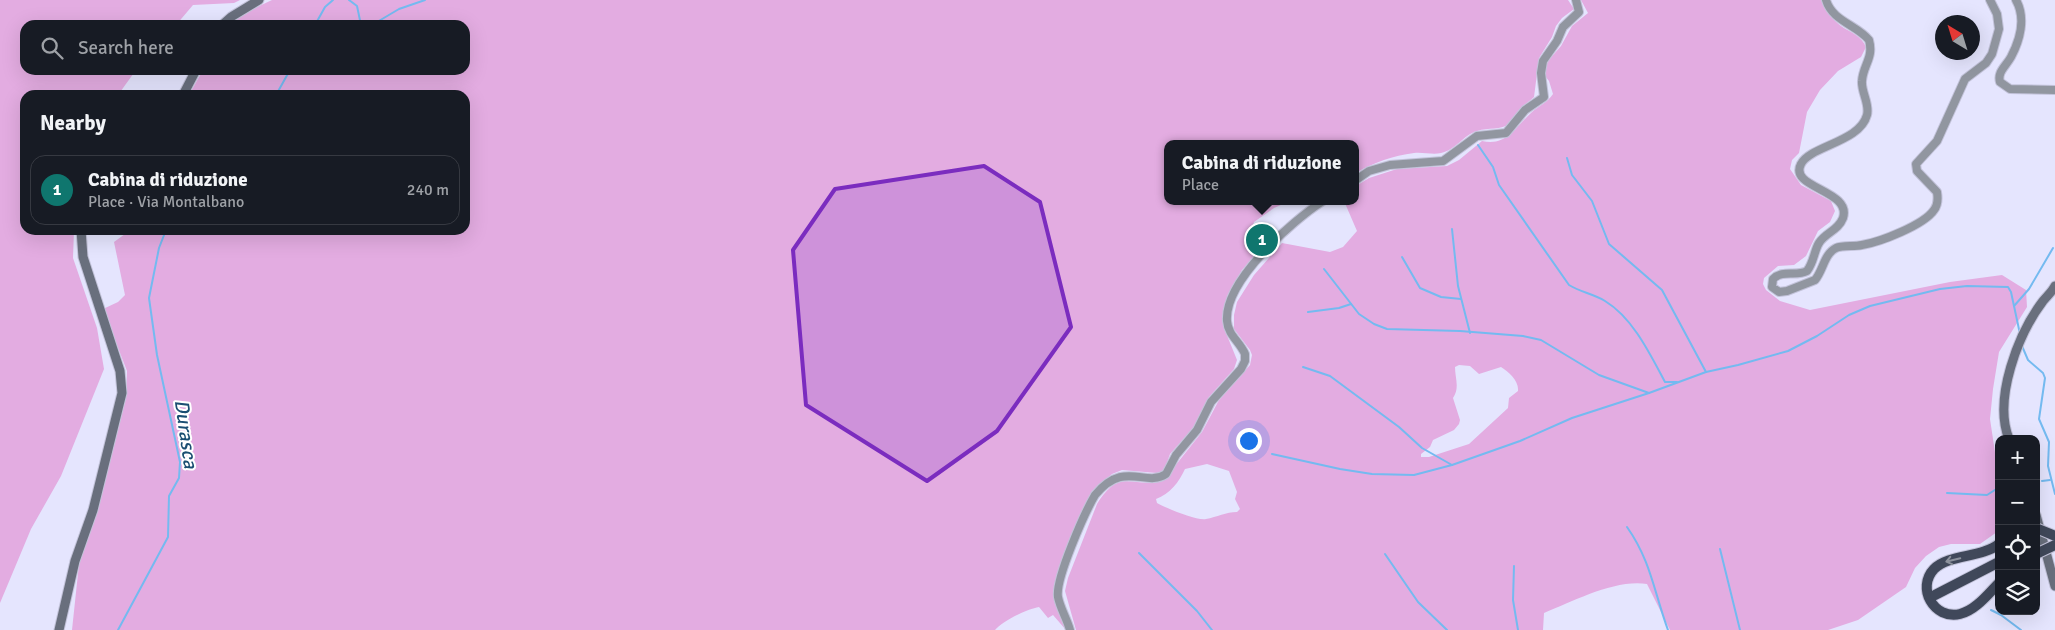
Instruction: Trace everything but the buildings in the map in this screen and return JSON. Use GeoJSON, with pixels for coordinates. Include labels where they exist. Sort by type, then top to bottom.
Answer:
{"type":"FeatureCollection","features":[{"type":"Feature","properties":{"kind":"highway"},"geometry":{"type":"LineString","coordinates":[[2040,530],[2055,536]]}},
{"type":"Feature","properties":{"kind":"highway"},"geometry":{"type":"LineString","coordinates":[[2040,546],[2055,543]]}},
{"type":"Feature","properties":{"kind":"highway"},"geometry":{"type":"LineString","coordinates":[[2040,552],[2055,543]]}},
{"type":"Feature","properties":{"kind":"highway"},"geometry":{"type":"LineString","coordinates":[[1995,547],[1988,551],[1940,564],[1929,577],[1926,590],[1932,605],[1943,613],[1960,614],[1977,605],[1995,587]]}},
{"type":"Feature","properties":{"kind":"highway"},"geometry":{"type":"LineString","coordinates":[[1976,573],[1995,559]]}},
{"type":"Feature","properties":{"kind":"highway"},"geometry":{"type":"LineString","coordinates":[[1934,595],[1995,564]]}},
{"type":"Feature","properties":{"kind":"main road"},"geometry":{"type":"LineString","coordinates":[[227,20],[259,0]]}},
{"type":"Feature","properties":{"kind":"main road"},"geometry":{"type":"LineString","coordinates":[[186,90],[194,75]]}},
{"type":"Feature","properties":{"kind":"main road"},"geometry":{"type":"LineString","coordinates":[[58,630],[74,561],[92,510],[122,393],[120,371],[84,263],[81,235]]}},
{"type":"Feature","properties":{"kind":"main road"},"geometry":{"type":"LineString","coordinates":[[2008,435],[2004,423],[2004,412],[2005,393],[2009,375],[2020,342],[2043,302],[2055,286]]}},
{"type":"Feature","properties":{"kind":"main road"},"geometry":{"type":"LineString","coordinates":[[2039,525],[2055,586]]}},
{"type":"Feature","properties":{"kind":"street"},"geometry":{"type":"LineString","coordinates":[[1359,178],[1369,171],[1390,165],[1443,161],[1477,136],[1482,134],[1502,135],[1509,130],[1526,110],[1544,97],[1541,78],[1542,65],[1563,27],[1579,12],[1576,0]]}},
{"type":"Feature","properties":{"kind":"street"},"geometry":{"type":"LineString","coordinates":[[1826,0],[1838,17],[1869,40],[1871,52],[1862,81],[1868,114],[1863,123],[1853,133],[1808,157],[1801,163],[1799,170],[1802,177],[1809,184],[1833,196],[1842,207],[1843,217],[1836,230],[1820,242],[1807,270],[1799,274],[1781,274],[1773,279],[1772,287],[1779,292],[1815,280],[1829,253],[1834,249],[1884,240],[1929,215],[1935,209],[1937,192],[1917,170],[1916,164],[1937,141],[1965,79],[1986,63],[1992,54],[1999,29],[1997,14],[1990,0]]}},
{"type":"Feature","properties":{"kind":"street"},"geometry":{"type":"LineString","coordinates":[[2016,0],[2020,11],[2020,36],[2011,58],[2000,74],[2000,82],[2010,89],[2055,90]]}},
{"type":"Feature","properties":{"kind":"street"},"geometry":{"type":"LineString","coordinates":[[1070,630],[1058,599],[1058,588],[1064,568],[1095,495],[1107,483],[1121,476],[1129,475],[1155,479],[1166,474],[1176,455],[1197,430],[1210,402],[1244,365],[1246,354],[1229,330],[1227,320],[1234,292],[1278,237],[1290,225],[1318,205]]}},
{"type":"Feature","properties":{"kind":"highlighted area"},"geometry":{"type":"Polygon","coordinates":[[[984,166],[1040,202],[1071,327],[997,431],[927,481],[806,405],[793,250],[835,189],[984,166]]]}},
{"type":"Feature","properties":{"kind":"shaded area"},"geometry":{"type":"Polygon","coordinates":[[[0,0],[240,0],[234,3],[193,5],[180,20],[20,20],[20,75],[132,75],[122,90],[20,90],[20,235],[74,235],[73,258],[97,328],[104,369],[61,476],[31,529],[0,603],[0,0]]]}},
{"type":"Feature","properties":{"kind":"shaded area"},"geometry":{"type":"Polygon","coordinates":[[[272,0],[1568,0],[1574,9],[1562,18],[1556,26],[1552,37],[1539,58],[1534,97],[1519,110],[1514,120],[1503,127],[1472,133],[1451,149],[1441,153],[1414,153],[1399,156],[1384,160],[1359,171],[1359,140],[1164,140],[1164,205],[1281,205],[1254,222],[1245,246],[1256,254],[1242,270],[1227,296],[1230,304],[1224,319],[1224,328],[1237,360],[1234,369],[1209,397],[1194,427],[1170,454],[1164,471],[1157,473],[1122,470],[1112,474],[1092,491],[1054,585],[1055,597],[1066,630],[1053,615],[1048,618],[1039,607],[1015,616],[995,630],[72,630],[79,564],[97,512],[126,398],[127,371],[103,309],[118,302],[125,295],[114,242],[124,235],[470,235],[470,90],[192,90],[200,75],[470,75],[470,20],[236,20],[249,11],[272,0]]]}},
{"type":"Feature","properties":{"kind":"shaded area"},"geometry":{"type":"Polygon","coordinates":[[[1581,0],[1822,0],[1827,11],[1835,21],[1864,43],[1866,47],[1861,57],[1838,71],[1820,90],[1807,112],[1799,153],[1792,160],[1790,169],[1801,185],[1831,201],[1835,211],[1830,222],[1818,231],[1806,256],[1794,265],[1778,266],[1764,278],[1763,284],[1766,290],[1780,301],[1810,310],[1950,282],[2002,275],[2026,290],[2027,307],[1999,352],[1993,389],[1990,419],[1995,452],[1995,533],[1980,544],[1951,544],[1939,547],[1926,556],[1915,568],[1906,587],[1858,620],[1828,630],[1670,630],[1647,584],[1635,583],[1595,592],[1544,613],[1543,630],[1076,630],[1065,591],[1068,578],[1097,504],[1105,492],[1120,482],[1152,483],[1163,481],[1202,432],[1219,400],[1250,365],[1252,355],[1234,329],[1234,315],[1237,302],[1254,275],[1282,243],[1330,252],[1343,247],[1357,231],[1346,205],[1359,205],[1359,184],[1369,178],[1397,169],[1447,166],[1459,160],[1482,141],[1491,142],[1505,138],[1553,94],[1549,81],[1545,76],[1547,62],[1561,46],[1572,26],[1588,13],[1581,0]],[[1459,365],[1455,367],[1457,387],[1453,398],[1460,420],[1459,424],[1454,430],[1433,440],[1430,447],[1421,454],[1421,457],[1429,457],[1469,444],[1508,408],[1509,398],[1518,391],[1515,380],[1510,374],[1501,367],[1479,374],[1470,366],[1459,365]],[[1207,464],[1185,469],[1174,487],[1156,499],[1157,503],[1182,514],[1206,519],[1237,512],[1240,509],[1235,499],[1237,492],[1229,471],[1207,464]]]}},
{"type":"Feature","properties":{"kind":"waterway","name":"Durasca"},"geometry":{"type":"LineString","coordinates":[[318,20],[325,7],[333,0]]}},
{"type":"Feature","properties":{"kind":"waterway","name":"Durasca"},"geometry":{"type":"LineString","coordinates":[[349,0],[357,6],[360,20]]}},
{"type":"Feature","properties":{"kind":"waterway","name":"Durasca"},"geometry":{"type":"LineString","coordinates":[[380,20],[399,9],[425,0]]}},
{"type":"Feature","properties":{"kind":"waterway","name":"Durasca"},"geometry":{"type":"LineString","coordinates":[[279,90],[287,75]]}},
{"type":"Feature","properties":{"kind":"waterway"},"geometry":{"type":"LineString","coordinates":[[1478,145],[1493,167],[1499,185],[1569,285],[1601,299],[1615,308],[1640,337],[1665,382],[1677,382]]}},
{"type":"Feature","properties":{"kind":"waterway"},"geometry":{"type":"LineString","coordinates":[[1567,158],[1572,175],[1592,201],[1609,244],[1662,290],[1706,372]]}},
{"type":"Feature","properties":{"kind":"waterway"},"geometry":{"type":"LineString","coordinates":[[1452,229],[1458,286],[1470,333]]}},
{"type":"Feature","properties":{"kind":"waterway","name":"Durasca"},"geometry":{"type":"LineString","coordinates":[[118,630],[168,537],[169,496],[179,478],[180,462],[157,355],[149,298],[159,248],[164,235]]}},
{"type":"Feature","properties":{"kind":"waterway"},"geometry":{"type":"LineString","coordinates":[[2014,306],[2029,289],[2053,248]]}},
{"type":"Feature","properties":{"kind":"waterway"},"geometry":{"type":"LineString","coordinates":[[1402,257],[1420,288],[1441,297],[1461,299]]}},
{"type":"Feature","properties":{"kind":"waterway"},"geometry":{"type":"LineString","coordinates":[[1324,269],[1359,314],[1374,324],[1387,329],[1460,331],[1523,336],[1541,340],[1599,375],[1649,393]]}},
{"type":"Feature","properties":{"kind":"waterway"},"geometry":{"type":"LineString","coordinates":[[1272,454],[1372,474],[1414,475],[1452,465],[1520,441],[1572,418],[1706,372],[1788,351],[1817,336],[1849,315],[1870,306],[1940,289],[1967,286],[2008,287],[2011,292],[2020,334]]}},
{"type":"Feature","properties":{"kind":"waterway"},"geometry":{"type":"LineString","coordinates":[[1308,312],[1339,308],[1351,304]]}},
{"type":"Feature","properties":{"kind":"waterway"},"geometry":{"type":"LineString","coordinates":[[2022,346],[2028,360],[2043,373],[2045,378],[2039,419],[2049,442],[2048,466],[2055,494]]}},
{"type":"Feature","properties":{"kind":"waterway"},"geometry":{"type":"LineString","coordinates":[[1303,367],[1330,376],[1399,427],[1422,448],[1452,465]]}},
{"type":"Feature","properties":{"kind":"waterway"},"geometry":{"type":"LineString","coordinates":[[2042,481],[2050,480]]}},
{"type":"Feature","properties":{"kind":"waterway"},"geometry":{"type":"LineString","coordinates":[[1947,493],[1987,495],[1995,490]]}},
{"type":"Feature","properties":{"kind":"waterway"},"geometry":{"type":"LineString","coordinates":[[1627,527],[1642,552],[1668,630]]}},
{"type":"Feature","properties":{"kind":"waterway"},"geometry":{"type":"LineString","coordinates":[[1720,549],[1740,630]]}},
{"type":"Feature","properties":{"kind":"waterway"},"geometry":{"type":"LineString","coordinates":[[1139,553],[1197,611],[1212,630]]}},
{"type":"Feature","properties":{"kind":"waterway"},"geometry":{"type":"LineString","coordinates":[[1385,554],[1418,602],[1447,630]]}},
{"type":"Feature","properties":{"kind":"waterway"},"geometry":{"type":"LineString","coordinates":[[1514,566],[1513,600],[1518,630]]}},
{"type":"Feature","properties":{"kind":"waterway"},"geometry":{"type":"LineString","coordinates":[[1991,610],[2021,630]]}},
{"type":"Feature","properties":{"kind":"place","name":"Cabina di riduzione"},"geometry":{"type":"Point","coordinates":[1262,240]}}]}
